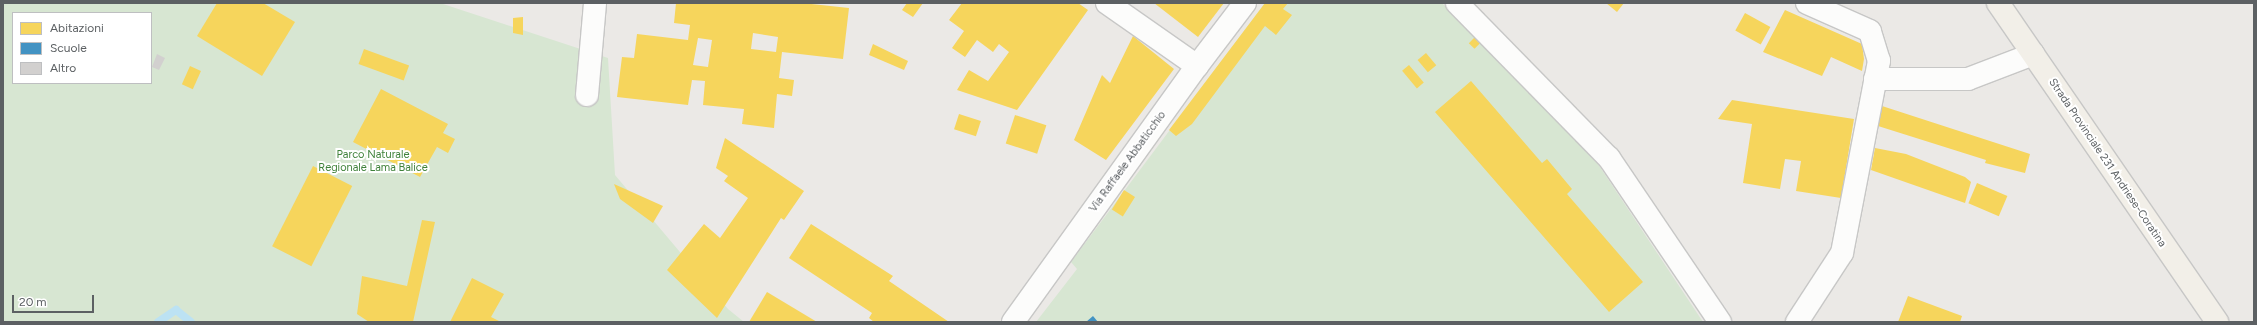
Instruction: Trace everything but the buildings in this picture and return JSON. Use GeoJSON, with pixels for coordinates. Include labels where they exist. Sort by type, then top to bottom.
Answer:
{"type":"FeatureCollection","features":[{"type":"Feature","properties":{"kind":"main road","name":"Strada Provinciale 231 Andriese-Coratina"},"geometry":{"type":"LineString","coordinates":[[1998,3],[2217,322]]}},
{"type":"Feature","properties":{"kind":"street"},"geometry":{"type":"LineString","coordinates":[[587,95],[595,3]]}},
{"type":"Feature","properties":{"kind":"street","name":"Via Raffaele Abbaticchio"},"geometry":{"type":"LineString","coordinates":[[1013,322],[1197,66],[1246,3]]}},
{"type":"Feature","properties":{"kind":"street"},"geometry":{"type":"LineString","coordinates":[[1456,3],[1609,158],[1720,322]]}},
{"type":"Feature","properties":{"kind":"street"},"geometry":{"type":"LineString","coordinates":[[1797,322],[1842,252],[1879,61],[1870,31],[1807,3]]}},
{"type":"Feature","properties":{"kind":"street"},"geometry":{"type":"LineString","coordinates":[[1120,7],[1197,66]]}},
{"type":"Feature","properties":{"kind":"street"},"geometry":{"type":"LineString","coordinates":[[1875,79],[1968,79],[2033,54]]}},
{"type":"Feature","properties":{"kind":"green space","name":"Parco Naturale Regionale Lama Balice"},"geometry":{"type":"Polygon","coordinates":[[[3,3],[440,3],[608,58],[615,175],[728,309],[744,322],[3,322],[3,3]]]}},
{"type":"Feature","properties":{"kind":"green space"},"geometry":{"type":"Polygon","coordinates":[[[1265,3],[1442,3],[1598,164],[1703,322],[1036,322],[1077,269],[1071,262],[1265,3]]]}},
{"type":"Feature","properties":{"kind":"waterway"},"geometry":{"type":"LineString","coordinates":[[158,322],[176,310],[191,322]]}}]}
